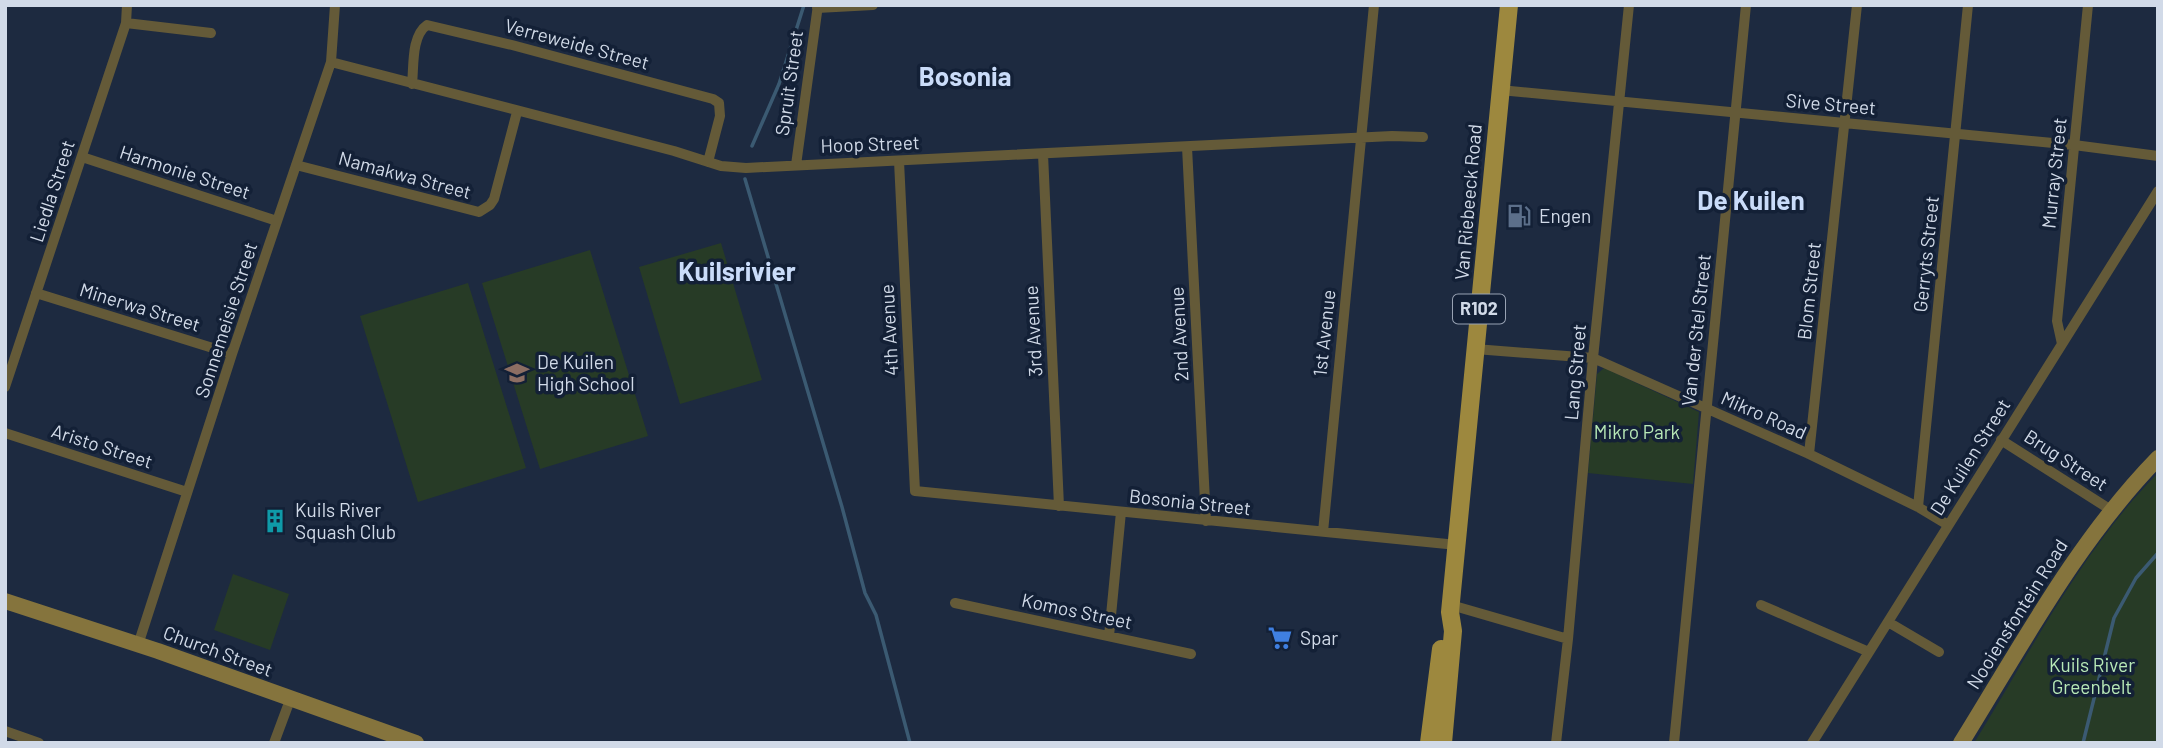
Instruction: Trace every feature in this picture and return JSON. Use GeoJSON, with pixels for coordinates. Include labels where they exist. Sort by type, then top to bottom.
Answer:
{"type":"FeatureCollection","features":[{"type":"Feature","properties":{"kind":"main road","name":"Van Riebeeck Road"},"geometry":{"type":"LineString","coordinates":[[1443,743],[1454,631],[1451,609],[1509,5]]}},
{"type":"Feature","properties":{"kind":"main road","name":"Van Riebeeck Road"},"geometry":{"type":"LineString","coordinates":[[1429,743],[1444,628],[1451,609]]}},
{"type":"Feature","properties":{"kind":"street","name":"Liedla Street"},"geometry":{"type":"LineString","coordinates":[[5,387],[126,23],[127,5]]}},
{"type":"Feature","properties":{"kind":"street","name":"Sonnemeisie Street"},"geometry":{"type":"LineString","coordinates":[[138,645],[232,354],[331,62],[335,5]]}},
{"type":"Feature","properties":{"kind":"street"},"geometry":{"type":"LineString","coordinates":[[817,7],[873,5]]}},
{"type":"Feature","properties":{"kind":"street","name":"1st Avenue"},"geometry":{"type":"LineString","coordinates":[[1323,532],[1374,5]]}},
{"type":"Feature","properties":{"kind":"street","name":"Lang Street"},"geometry":{"type":"LineString","coordinates":[[1556,743],[1629,5]]}},
{"type":"Feature","properties":{"kind":"street","name":"Van der Stel Street"},"geometry":{"type":"LineString","coordinates":[[1674,743],[1746,5]]}},
{"type":"Feature","properties":{"kind":"street","name":"Blom Street"},"geometry":{"type":"LineString","coordinates":[[1809,454],[1857,5]]}},
{"type":"Feature","properties":{"kind":"street","name":"Gerryts Street"},"geometry":{"type":"LineString","coordinates":[[1917,507],[1968,5]]}},
{"type":"Feature","properties":{"kind":"street","name":"Murray Street"},"geometry":{"type":"LineString","coordinates":[[2062,344],[2057,321],[2088,5]]}},
{"type":"Feature","properties":{"kind":"street","name":"Spruit Street"},"geometry":{"type":"LineString","coordinates":[[796,164],[817,7]]}},
{"type":"Feature","properties":{"kind":"street"},"geometry":{"type":"LineString","coordinates":[[126,23],[211,33]]}},
{"type":"Feature","properties":{"kind":"street","name":"Verreweide Street"},"geometry":{"type":"LineString","coordinates":[[412,84],[417,38],[426,25],[512,45],[713,99],[719,103],[720,116],[708,162]]}},
{"type":"Feature","properties":{"kind":"street","name":"Hoop Street"},"geometry":{"type":"LineString","coordinates":[[331,62],[708,162],[746,168],[1423,137]]}},
{"type":"Feature","properties":{"kind":"street","name":"Sive Street"},"geometry":{"type":"LineString","coordinates":[[1500,90],[2074,145],[2158,156]]}},
{"type":"Feature","properties":{"kind":"street","name":"Namakwa Street"},"geometry":{"type":"LineString","coordinates":[[296,165],[479,212],[494,199],[517,112]]}},
{"type":"Feature","properties":{"kind":"street","name":"2nd Avenue"},"geometry":{"type":"LineString","coordinates":[[1187,146],[1206,521]]}},
{"type":"Feature","properties":{"kind":"street","name":"3rd Avenue"},"geometry":{"type":"LineString","coordinates":[[1043,154],[1059,506]]}},
{"type":"Feature","properties":{"kind":"street","name":"Harmonie Street"},"geometry":{"type":"LineString","coordinates":[[82,157],[277,221]]}},
{"type":"Feature","properties":{"kind":"street","name":"4th Avenue"},"geometry":{"type":"LineString","coordinates":[[899,161],[914,487],[920,494]]}},
{"type":"Feature","properties":{"kind":"street","name":"De Kuilen Street"},"geometry":{"type":"LineString","coordinates":[[1812,743],[2158,191]]}},
{"type":"Feature","properties":{"kind":"street","name":"Minerwa Street"},"geometry":{"type":"LineString","coordinates":[[37,293],[232,354]]}},
{"type":"Feature","properties":{"kind":"street","name":"Mikro Road"},"geometry":{"type":"LineString","coordinates":[[1475,349],[1593,358],[1809,454],[1948,525]]}},
{"type":"Feature","properties":{"kind":"street","name":"Aristo Street"},"geometry":{"type":"LineString","coordinates":[[5,433],[187,492]]}},
{"type":"Feature","properties":{"kind":"street","name":"Brug Street"},"geometry":{"type":"LineString","coordinates":[[2001,440],[2111,510]]}},
{"type":"Feature","properties":{"kind":"street","name":"Nooiensfontein Road"},"geometry":{"type":"LineString","coordinates":[[1961,743],[2083,549],[2111,510],[2158,458]]}},
{"type":"Feature","properties":{"kind":"street","name":"Bosonia Street"},"geometry":{"type":"LineString","coordinates":[[920,494],[1457,545]]}},
{"type":"Feature","properties":{"kind":"street"},"geometry":{"type":"LineString","coordinates":[[1109,636],[1121,512]]}},
{"type":"Feature","properties":{"kind":"street","name":"Church Street"},"geometry":{"type":"LineString","coordinates":[[5,601],[416,743]]}},
{"type":"Feature","properties":{"kind":"street","name":"Komos Street"},"geometry":{"type":"LineString","coordinates":[[955,603],[1191,654]]}},
{"type":"Feature","properties":{"kind":"street"},"geometry":{"type":"LineString","coordinates":[[1761,605],[1869,652]]}},
{"type":"Feature","properties":{"kind":"street"},"geometry":{"type":"LineString","coordinates":[[1451,609],[1568,639]]}},
{"type":"Feature","properties":{"kind":"street"},"geometry":{"type":"LineString","coordinates":[[1888,622],[1939,652]]}},
{"type":"Feature","properties":{"kind":"street"},"geometry":{"type":"LineString","coordinates":[[274,743],[290,700]]}},
{"type":"Feature","properties":{"kind":"street"},"geometry":{"type":"LineString","coordinates":[[5,732],[39,743]]}},
{"type":"Feature","properties":{"kind":"green space"},"geometry":{"type":"Polygon","coordinates":[[[721,243],[762,380],[680,404],[639,267],[721,243]]]}},
{"type":"Feature","properties":{"kind":"green space"},"geometry":{"type":"Polygon","coordinates":[[[590,250],[648,436],[540,469],[482,283],[590,250]]]}},
{"type":"Feature","properties":{"kind":"green space"},"geometry":{"type":"Polygon","coordinates":[[[468,283],[526,468],[418,502],[360,316],[468,283]]]}},
{"type":"Feature","properties":{"kind":"green space","name":"Mikro Park"},"geometry":{"type":"Polygon","coordinates":[[[1604,368],[1699,412],[1693,484],[1588,473],[1597,374],[1604,368]]]}},
{"type":"Feature","properties":{"kind":"green space","name":"Kuils River Greenbelt"},"geometry":{"type":"Polygon","coordinates":[[[2158,473],[2158,743],[1974,743],[2082,567],[2131,502],[2158,473]]]}},
{"type":"Feature","properties":{"kind":"green space"},"geometry":{"type":"Polygon","coordinates":[[[233,574],[289,594],[270,650],[214,630],[233,574]]]}},
{"type":"Feature","properties":{"kind":"waterway"},"geometry":{"type":"LineString","coordinates":[[752,146],[779,84],[804,5]]}},
{"type":"Feature","properties":{"kind":"waterway"},"geometry":{"type":"LineString","coordinates":[[745,179],[865,593],[876,615],[910,743]]}},
{"type":"Feature","properties":{"kind":"waterway"},"geometry":{"type":"LineString","coordinates":[[2083,743],[2114,618],[2136,578],[2158,553]]}},
{"type":"Feature","properties":{"kind":"place","name":"Engen"},"geometry":{"type":"Point","coordinates":[1519,216]}},
{"type":"Feature","properties":{"kind":"place","name":"De Kuilen High School"},"geometry":{"type":"Point","coordinates":[517,373]}},
{"type":"Feature","properties":{"kind":"place","name":"Kuils River Squash Club"},"geometry":{"type":"Point","coordinates":[275,521]}},
{"type":"Feature","properties":{"kind":"place","name":"Spar"},"geometry":{"type":"Point","coordinates":[1280,638]}},
{"type":"Feature","properties":{"kind":"district","name":"Bosonia"},"geometry":{"type":"Point","coordinates":[965,77]}},
{"type":"Feature","properties":{"kind":"district","name":"De Kuilen"},"geometry":{"type":"Point","coordinates":[1751,201]}},
{"type":"Feature","properties":{"kind":"district","name":"Kuilsrivier"},"geometry":{"type":"Point","coordinates":[737,272]}}]}
